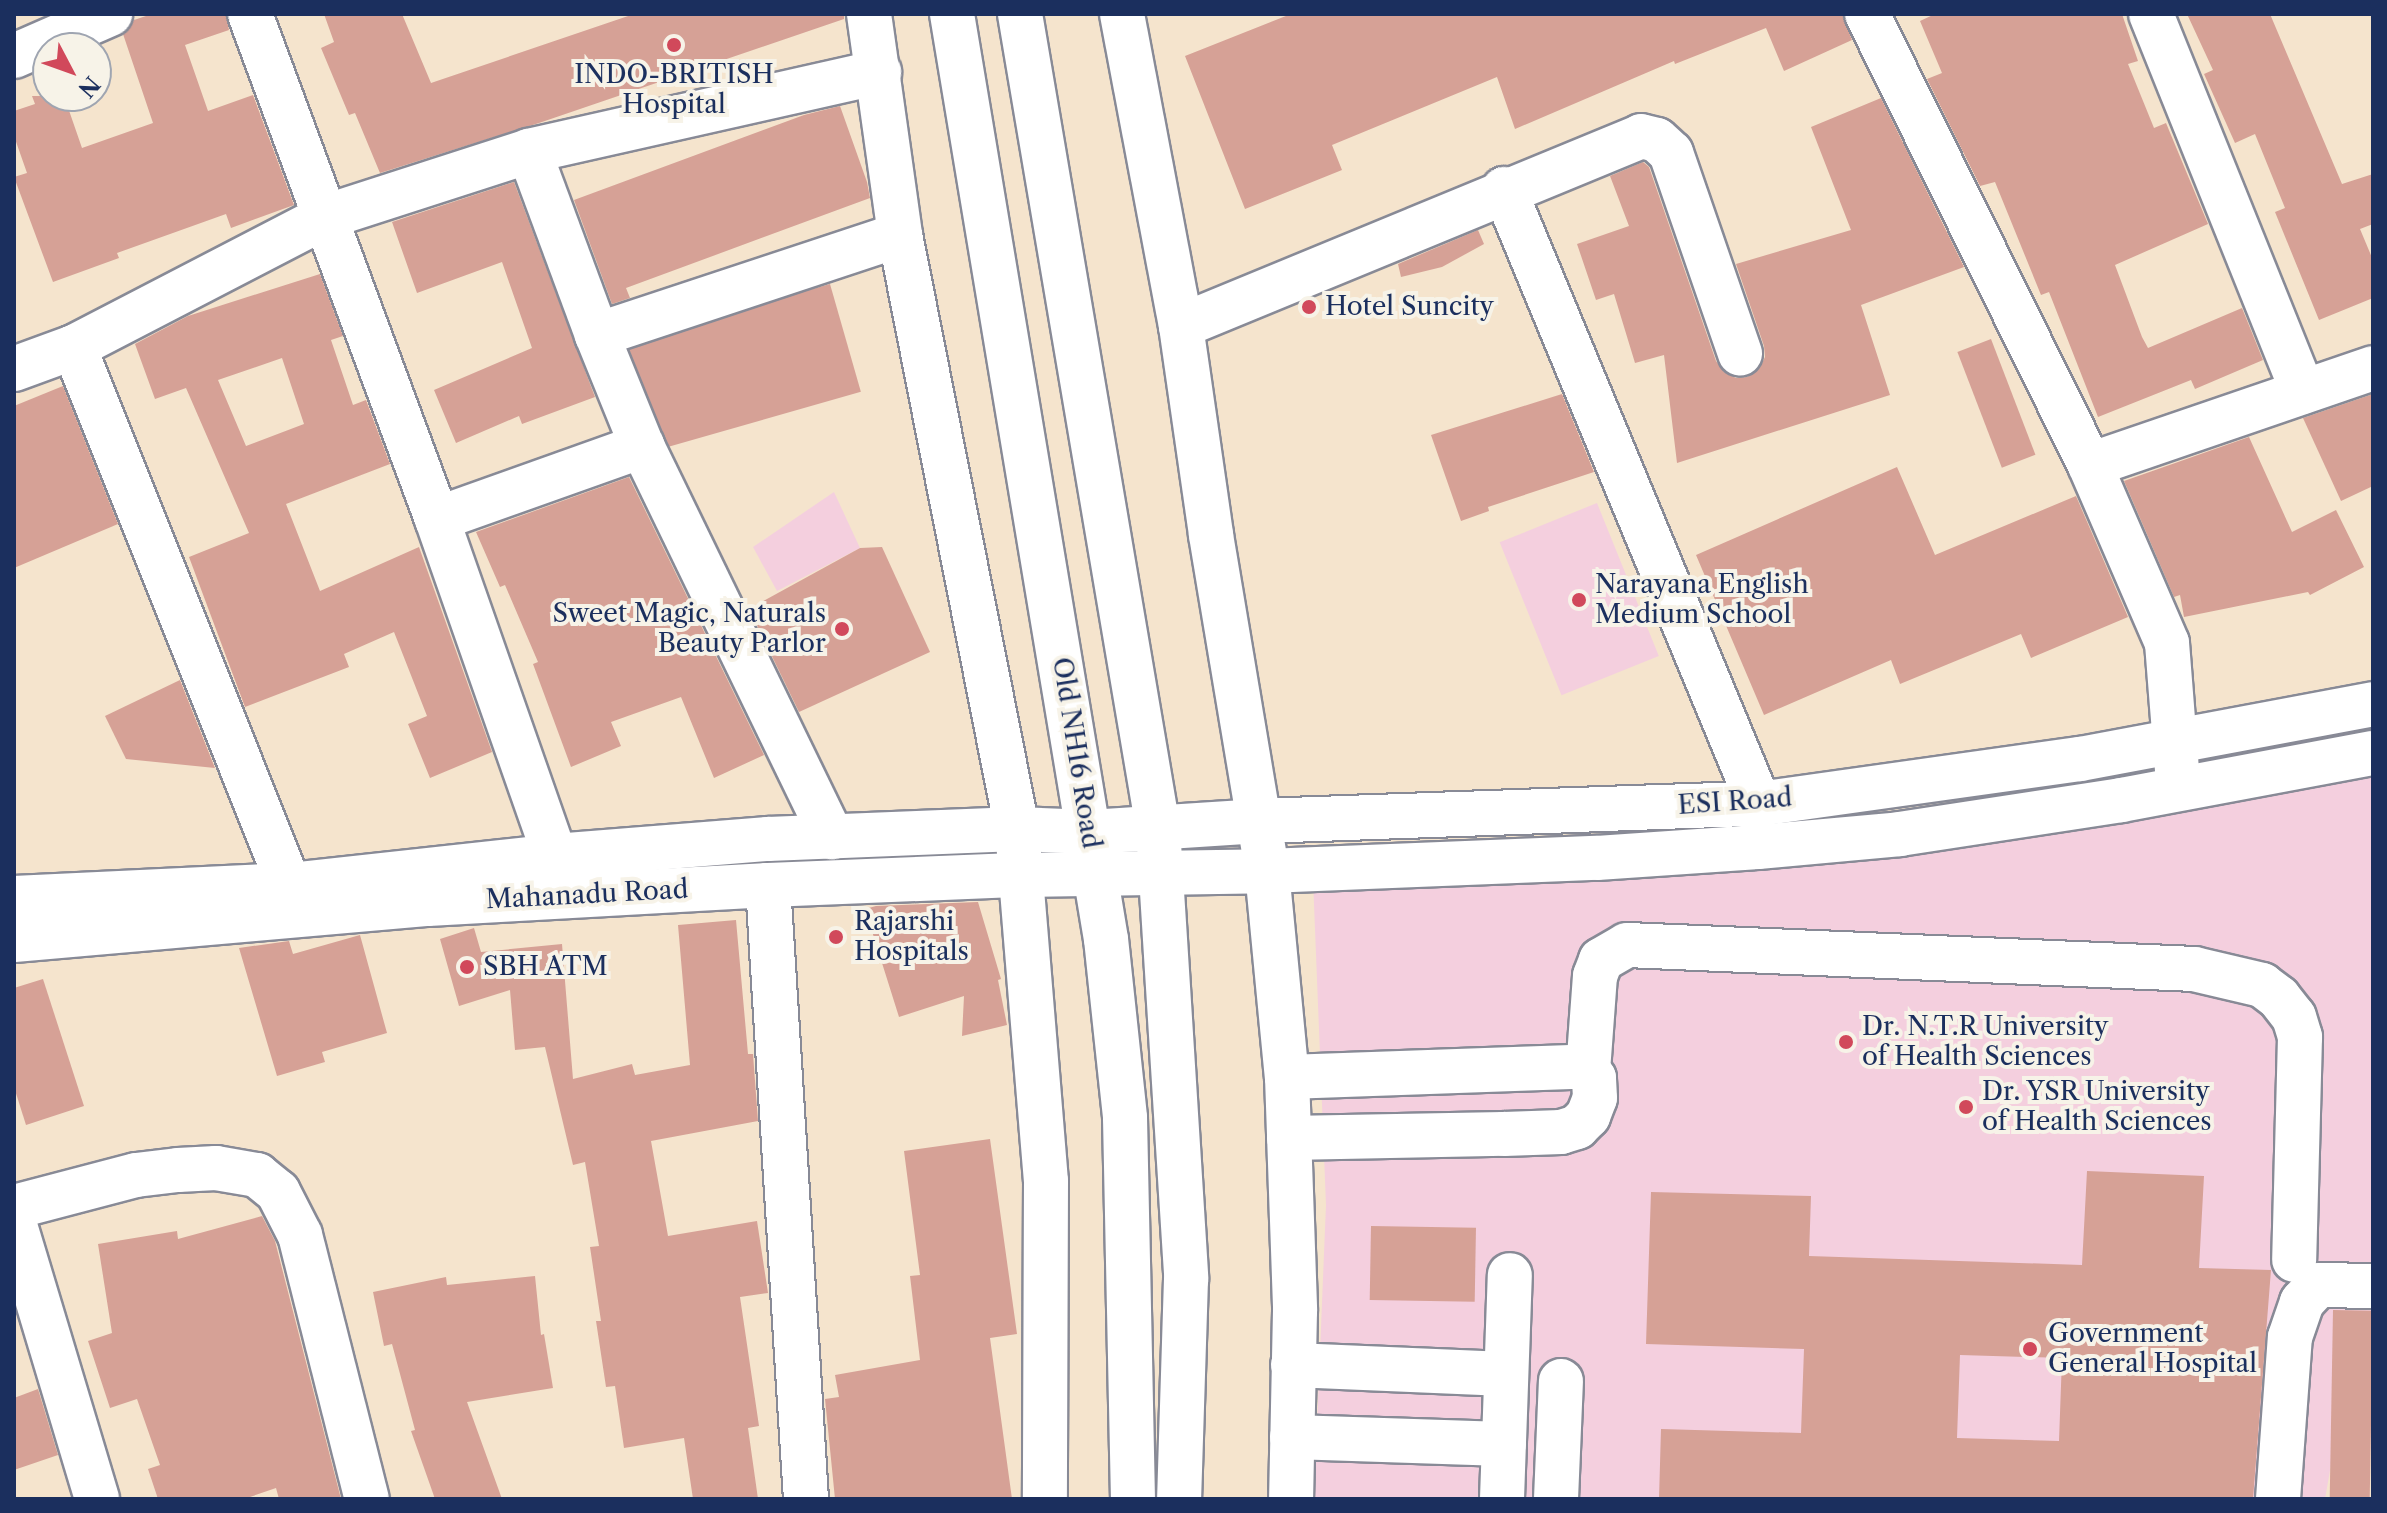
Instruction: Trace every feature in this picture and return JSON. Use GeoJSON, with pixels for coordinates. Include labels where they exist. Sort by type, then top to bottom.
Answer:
{"type":"FeatureCollection","features":[{"type":"Feature","properties":{"kind":"street"},"geometry":{"type":"LineString","coordinates":[[14,56],[110,14]]}},
{"type":"Feature","properties":{"kind":"street"},"geometry":{"type":"LineString","coordinates":[[250,14],[437,519],[555,856]]}},
{"type":"Feature","properties":{"kind":"street"},"geometry":{"type":"LineString","coordinates":[[869,14],[900,235],[1017,829],[1046,1181],[1045,1499]]}},
{"type":"Feature","properties":{"kind":"street","name":"Old NH16 Road"},"geometry":{"type":"LineString","coordinates":[[952,14],[1093,853],[1125,1118],[1133,1499]]}},
{"type":"Feature","properties":{"kind":"street"},"geometry":{"type":"LineString","coordinates":[[1020,14],[1158,828],[1186,1279],[1179,1499]]}},
{"type":"Feature","properties":{"kind":"street"},"geometry":{"type":"LineString","coordinates":[[1122,14],[1181,326],[1267,871],[1287,1077],[1293,1365],[1291,1499]]}},
{"type":"Feature","properties":{"kind":"street"},"geometry":{"type":"LineString","coordinates":[[1867,14],[2090,465],[2167,643],[2172,742],[2180,789]]}},
{"type":"Feature","properties":{"kind":"street"},"geometry":{"type":"LineString","coordinates":[[2151,14],[2303,392]]}},
{"type":"Feature","properties":{"kind":"street"},"geometry":{"type":"LineString","coordinates":[[14,369],[74,347],[325,217],[529,151],[879,72]]}},
{"type":"Feature","properties":{"kind":"street"},"geometry":{"type":"LineString","coordinates":[[1181,326],[1504,189],[1641,136],[1657,140],[1671,153],[1740,353]]}},
{"type":"Feature","properties":{"kind":"street"},"geometry":{"type":"LineString","coordinates":[[529,151],[642,446],[832,837]]}},
{"type":"Feature","properties":{"kind":"street"},"geometry":{"type":"LineString","coordinates":[[1504,189],[1759,804]]}},
{"type":"Feature","properties":{"kind":"street"},"geometry":{"type":"LineString","coordinates":[[597,335],[900,235]]}},
{"type":"Feature","properties":{"kind":"street"},"geometry":{"type":"LineString","coordinates":[[74,347],[289,885]]}},
{"type":"Feature","properties":{"kind":"street"},"geometry":{"type":"LineString","coordinates":[[2090,465],[2373,368]]}},
{"type":"Feature","properties":{"kind":"street"},"geometry":{"type":"LineString","coordinates":[[437,519],[642,446]]}},
{"type":"Feature","properties":{"kind":"street","name":"ESI Road"},"geometry":{"type":"LineString","coordinates":[[1093,853],[1158,828],[1260,821],[1759,804],[2080,759],[2373,704]]}},
{"type":"Feature","properties":{"kind":"street","name":"ESI Road"},"geometry":{"type":"LineString","coordinates":[[1161,874],[1597,858],[1900,834],[2180,789],[2373,753]]}},
{"type":"Feature","properties":{"kind":"street","name":"Mahanadu Road"},"geometry":{"type":"LineString","coordinates":[[14,898],[289,885],[555,856],[832,837],[1017,829],[1161,874]]}},
{"type":"Feature","properties":{"kind":"street","name":"Mahanadu Road"},"geometry":{"type":"LineString","coordinates":[[14,940],[428,904],[1021,875],[1093,853]]}},
{"type":"Feature","properties":{"kind":"street"},"geometry":{"type":"LineString","coordinates":[[768,885],[806,1499]]}},
{"type":"Feature","properties":{"kind":"street"},"geometry":{"type":"LineString","coordinates":[[1588,1071],[1598,968],[1607,954],[1627,945],[2194,969],[2232,975],[2262,985],[2279,998],[2294,1017],[2300,1037],[2294,1260]]}},
{"type":"Feature","properties":{"kind":"street"},"geometry":{"type":"LineString","coordinates":[[1287,1077],[1578,1067],[1594,1078],[1595,1098],[1588,1116],[1577,1127],[1561,1132],[1289,1138]]}},
{"type":"Feature","properties":{"kind":"street"},"geometry":{"type":"LineString","coordinates":[[14,1207],[136,1175],[178,1170],[216,1168],[257,1175],[278,1192],[300,1235],[367,1499]]}},
{"type":"Feature","properties":{"kind":"street"},"geometry":{"type":"LineString","coordinates":[[14,1222],[97,1499]]}},
{"type":"Feature","properties":{"kind":"street"},"geometry":{"type":"LineString","coordinates":[[1502,1499],[1510,1275]]}},
{"type":"Feature","properties":{"kind":"street"},"geometry":{"type":"LineString","coordinates":[[2278,1499],[2290,1337],[2302,1302],[2318,1285],[2373,1286]]}},
{"type":"Feature","properties":{"kind":"street"},"geometry":{"type":"LineString","coordinates":[[1293,1365],[1506,1374]]}},
{"type":"Feature","properties":{"kind":"street"},"geometry":{"type":"LineString","coordinates":[[1556,1499],[1561,1381]]}},
{"type":"Feature","properties":{"kind":"street"},"geometry":{"type":"LineString","coordinates":[[1292,1437],[1504,1444]]}},
{"type":"Feature","properties":{"kind":"shaded area"},"geometry":{"type":"Polygon","coordinates":[[[834,492],[860,548],[777,591],[753,547],[834,492]]]}},
{"type":"Feature","properties":{"kind":"shaded area","name":"Narayana English Medium School"},"geometry":{"type":"Polygon","coordinates":[[[1597,503],[1659,656],[1561,695],[1500,542],[1597,503]]]}},
{"type":"Feature","properties":{"kind":"shaded area","name":"Dr. N.T.R University of Health Sciences"},"geometry":{"type":"Polygon","coordinates":[[[2373,730],[2373,1384],[2338,1425],[2325,1499],[1314,1499],[1326,1205],[1313,879],[1888,814],[2373,730]]]}},
{"type":"Feature","properties":{"kind":"building"},"geometry":{"type":"Polygon","coordinates":[[[152,14],[226,14],[229,30],[185,45],[208,111],[253,95],[294,205],[231,228],[226,214],[117,253],[119,258],[53,282],[14,177],[27,173],[14,136],[14,111],[32,105],[32,112],[70,112],[82,148],[153,123],[123,34],[134,20],[152,14]]]}},
{"type":"Feature","properties":{"kind":"building"},"geometry":{"type":"Polygon","coordinates":[[[324,14],[402,14],[431,83],[634,14],[844,14],[844,19],[539,123],[380,173],[355,113],[349,115],[321,48],[334,42],[324,14]]]}},
{"type":"Feature","properties":{"kind":"building"},"geometry":{"type":"Polygon","coordinates":[[[1291,14],[1842,14],[1852,40],[1784,71],[1766,28],[1675,64],[1674,61],[1515,129],[1497,77],[1332,145],[1342,170],[1245,209],[1185,56],[1291,14]]]}},
{"type":"Feature","properties":{"kind":"building"},"geometry":{"type":"Polygon","coordinates":[[[1935,14],[2122,14],[2138,61],[2128,64],[2154,128],[2166,123],[2208,224],[2115,265],[2142,337],[2148,348],[2242,308],[2263,360],[2195,389],[2191,380],[2098,417],[2049,292],[2041,295],[1995,182],[1980,186],[1927,79],[1942,73],[1920,21],[1935,14]]]}},
{"type":"Feature","properties":{"kind":"building"},"geometry":{"type":"Polygon","coordinates":[[[2187,14],[2270,14],[2342,184],[2373,174],[2373,224],[2360,229],[2373,260],[2373,298],[2319,320],[2275,212],[2285,208],[2255,134],[2235,143],[2204,74],[2213,70],[2187,14]]]}},
{"type":"Feature","properties":{"kind":"building"},"geometry":{"type":"Polygon","coordinates":[[[1881,98],[1964,267],[1861,305],[1890,395],[1677,463],[1664,355],[1635,363],[1614,294],[1596,300],[1577,244],[1629,226],[1610,176],[1643,162],[1649,167],[1716,361],[1724,372],[1736,378],[1747,377],[1759,369],[1765,357],[1764,346],[1736,264],[1851,230],[1811,127],[1881,98]]]}},
{"type":"Feature","properties":{"kind":"building"},"geometry":{"type":"Polygon","coordinates":[[[840,106],[870,198],[626,288],[630,298],[612,304],[574,200],[804,115],[840,106]]]}},
{"type":"Feature","properties":{"kind":"building"},"geometry":{"type":"Polygon","coordinates":[[[514,182],[595,397],[522,424],[519,416],[456,443],[434,390],[532,348],[502,262],[417,293],[392,222],[514,182]]]}},
{"type":"Feature","properties":{"kind":"building"},"geometry":{"type":"Polygon","coordinates":[[[1478,230],[1484,244],[1442,267],[1401,277],[1398,264],[1478,230]]]}},
{"type":"Feature","properties":{"kind":"building"},"geometry":{"type":"Polygon","coordinates":[[[320,274],[343,336],[331,340],[353,405],[366,400],[390,464],[286,504],[320,591],[419,547],[492,752],[430,778],[408,724],[427,716],[394,632],[344,654],[349,667],[245,707],[189,557],[249,533],[186,388],[155,399],[135,344],[188,316],[320,274]],[[282,358],[218,380],[246,446],[304,424],[282,358]]]}},
{"type":"Feature","properties":{"kind":"building"},"geometry":{"type":"Polygon","coordinates":[[[830,284],[861,392],[658,450],[627,342],[830,284]]]}},
{"type":"Feature","properties":{"kind":"building"},"geometry":{"type":"Polygon","coordinates":[[[1991,339],[2035,455],[2002,468],[1957,352],[1991,339]]]}},
{"type":"Feature","properties":{"kind":"building"},"geometry":{"type":"Polygon","coordinates":[[[63,386],[118,524],[14,568],[14,406],[63,386]]]}},
{"type":"Feature","properties":{"kind":"building"},"geometry":{"type":"Polygon","coordinates":[[[1562,394],[1594,472],[1488,507],[1489,511],[1461,521],[1431,435],[1562,394]]]}},
{"type":"Feature","properties":{"kind":"building"},"geometry":{"type":"Polygon","coordinates":[[[2373,394],[2373,486],[2341,501],[2303,418],[2373,394]]]}},
{"type":"Feature","properties":{"kind":"building"},"geometry":{"type":"Polygon","coordinates":[[[2249,437],[2292,532],[2336,510],[2364,567],[2310,595],[2308,592],[2184,617],[2180,595],[2174,597],[2124,481],[2249,437]]]}},
{"type":"Feature","properties":{"kind":"building"},"geometry":{"type":"Polygon","coordinates":[[[1897,467],[1935,555],[2076,496],[2128,617],[2031,658],[2021,634],[1900,684],[1891,660],[1764,715],[1696,555],[1897,467]]]}},
{"type":"Feature","properties":{"kind":"building"},"geometry":{"type":"Polygon","coordinates":[[[629,477],[764,755],[714,778],[681,697],[611,722],[621,746],[571,767],[533,664],[538,662],[505,585],[500,587],[476,532],[629,477]]]}},
{"type":"Feature","properties":{"kind":"building","name":"Sweet Magic, Naturals Beauty Parlor"},"geometry":{"type":"Polygon","coordinates":[[[882,547],[930,652],[799,712],[749,609],[860,548],[882,547]]]}},
{"type":"Feature","properties":{"kind":"building"},"geometry":{"type":"Polygon","coordinates":[[[180,680],[215,768],[126,759],[105,716],[180,680]]]}},
{"type":"Feature","properties":{"kind":"building"},"geometry":{"type":"Polygon","coordinates":[[[978,902],[1001,979],[998,980],[1007,1025],[962,1036],[964,996],[899,1017],[865,909],[978,902]]]}},
{"type":"Feature","properties":{"kind":"building"},"geometry":{"type":"Polygon","coordinates":[[[736,920],[748,1054],[753,1054],[758,1121],[651,1141],[668,1236],[757,1221],[768,1293],[740,1297],[759,1426],[748,1428],[758,1499],[693,1499],[684,1438],[624,1448],[615,1386],[606,1387],[596,1321],[601,1321],[590,1247],[599,1246],[585,1162],[573,1165],[545,1047],[515,1050],[510,990],[459,1006],[440,939],[474,928],[481,952],[562,944],[573,1079],[632,1064],[635,1075],[690,1065],[678,925],[736,920]]]}},
{"type":"Feature","properties":{"kind":"building"},"geometry":{"type":"Polygon","coordinates":[[[360,935],[387,1033],[322,1052],[325,1062],[277,1076],[239,948],[289,941],[293,954],[360,935]]]}},
{"type":"Feature","properties":{"kind":"building"},"geometry":{"type":"Polygon","coordinates":[[[43,979],[84,1106],[26,1125],[14,1087],[14,988],[43,979]]]}},
{"type":"Feature","properties":{"kind":"building"},"geometry":{"type":"Polygon","coordinates":[[[990,1139],[1017,1334],[990,1338],[1012,1499],[835,1499],[825,1399],[839,1397],[835,1375],[920,1360],[910,1276],[920,1275],[904,1151],[990,1139]]]}},
{"type":"Feature","properties":{"kind":"building","name":"Government General Hospital"},"geometry":{"type":"Polygon","coordinates":[[[2087,1171],[2204,1176],[2199,1268],[2271,1270],[2253,1499],[1659,1499],[1661,1429],[1801,1433],[1804,1349],[1646,1344],[1651,1192],[1811,1196],[1809,1256],[2082,1265],[2087,1171]],[[1960,1355],[1957,1438],[2059,1441],[2062,1358],[1960,1355]]]}},
{"type":"Feature","properties":{"kind":"building"},"geometry":{"type":"Polygon","coordinates":[[[262,1216],[275,1241],[341,1499],[279,1499],[276,1488],[244,1499],[158,1499],[148,1469],[160,1465],[137,1399],[110,1408],[88,1341],[112,1333],[98,1244],[177,1231],[178,1239],[262,1216]]]}},
{"type":"Feature","properties":{"kind":"building"},"geometry":{"type":"Polygon","coordinates":[[[1371,1226],[1476,1228],[1475,1302],[1370,1300],[1371,1226]]]}},
{"type":"Feature","properties":{"kind":"building"},"geometry":{"type":"Polygon","coordinates":[[[535,1276],[541,1335],[544,1334],[553,1388],[467,1402],[502,1499],[435,1499],[411,1431],[415,1430],[392,1344],[384,1346],[373,1292],[446,1277],[447,1285],[535,1276]]]}},
{"type":"Feature","properties":{"kind":"building"},"geometry":{"type":"Polygon","coordinates":[[[2333,1310],[2373,1311],[2370,1499],[2330,1499],[2333,1310]]]}},
{"type":"Feature","properties":{"kind":"building"},"geometry":{"type":"Polygon","coordinates":[[[38,1389],[58,1455],[14,1470],[14,1398],[38,1389]]]}},
{"type":"Feature","properties":{"kind":"place","name":"INDO-BRITISH Hospital"},"geometry":{"type":"Point","coordinates":[674,45]}},
{"type":"Feature","properties":{"kind":"place","name":"Hotel Suncity"},"geometry":{"type":"Point","coordinates":[1309,307]}},
{"type":"Feature","properties":{"kind":"place","name":"Narayana English Medium School"},"geometry":{"type":"Point","coordinates":[1579,600]}},
{"type":"Feature","properties":{"kind":"place","name":"Sweet Magic, Naturals Beauty Parlor"},"geometry":{"type":"Point","coordinates":[842,629]}},
{"type":"Feature","properties":{"kind":"place","name":"Rajarshi Hospitals"},"geometry":{"type":"Point","coordinates":[836,937]}},
{"type":"Feature","properties":{"kind":"place","name":"SBH ATM"},"geometry":{"type":"Point","coordinates":[467,967]}},
{"type":"Feature","properties":{"kind":"place","name":"Dr. N.T.R University of Health Sciences"},"geometry":{"type":"Point","coordinates":[1846,1042]}},
{"type":"Feature","properties":{"kind":"place","name":"Dr. YSR University of Health Sciences"},"geometry":{"type":"Point","coordinates":[1966,1107]}},
{"type":"Feature","properties":{"kind":"place","name":"Government General Hospital"},"geometry":{"type":"Point","coordinates":[2030,1349]}}]}
